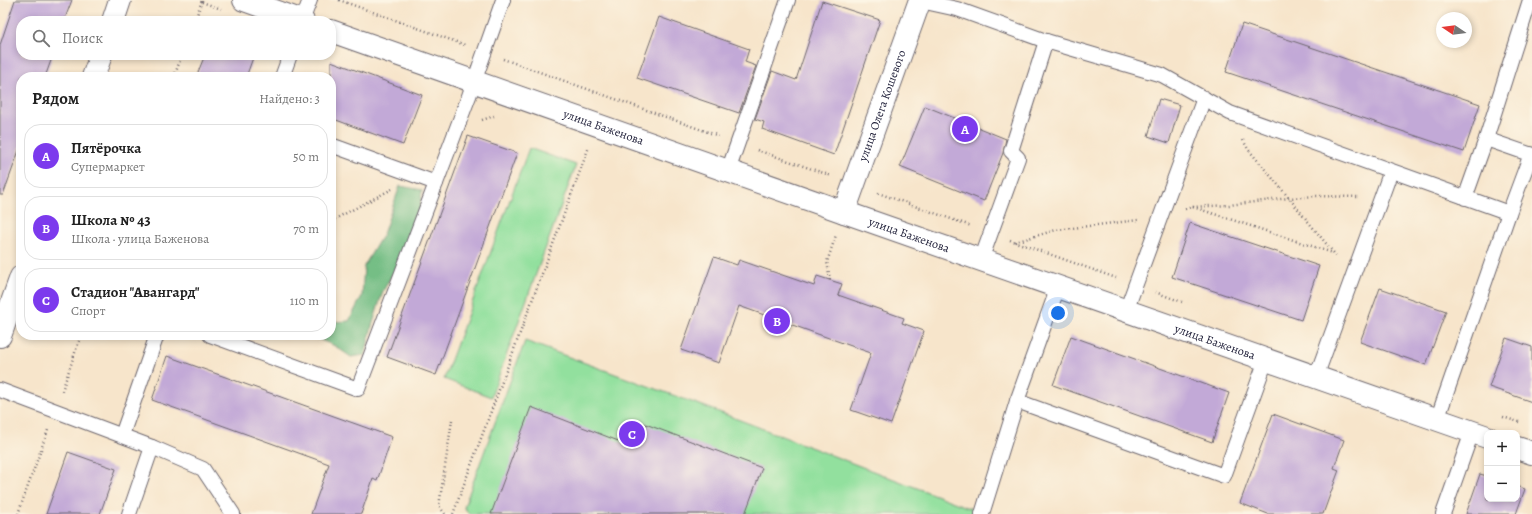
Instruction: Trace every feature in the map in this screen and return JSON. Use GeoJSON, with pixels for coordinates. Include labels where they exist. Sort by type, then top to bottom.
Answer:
{"type":"FeatureCollection","features":[{"type":"Feature","properties":{"kind":"street"},"geometry":{"type":"LineString","coordinates":[[115,16],[120,0]]}},
{"type":"Feature","properties":{"kind":"street"},"geometry":{"type":"LineString","coordinates":[[244,0],[289,16]]}},
{"type":"Feature","properties":{"kind":"street","name":"улица Олега Кошевого"},"geometry":{"type":"LineString","coordinates":[[844,212],[919,0]]}},
{"type":"Feature","properties":{"kind":"street","name":"улица Баженова"},"geometry":{"type":"LineString","coordinates":[[336,33],[1479,434]]}},
{"type":"Feature","properties":{"kind":"street"},"geometry":{"type":"LineString","coordinates":[[95,72],[99,60]]}},
{"type":"Feature","properties":{"kind":"street"},"geometry":{"type":"LineString","coordinates":[[2,323],[16,289]]}},
{"type":"Feature","properties":{"kind":"street"},"geometry":{"type":"LineString","coordinates":[[1520,449],[1532,453]]}},
{"type":"Feature","properties":{"kind":"lane"},"geometry":{"type":"LineString","coordinates":[[305,16],[310,0]]}},
{"type":"Feature","properties":{"kind":"lane"},"geometry":{"type":"LineString","coordinates":[[224,340],[358,388],[474,82],[503,0]]}},
{"type":"Feature","properties":{"kind":"lane"},"geometry":{"type":"LineString","coordinates":[[728,171],[788,0]]}},
{"type":"Feature","properties":{"kind":"lane"},"geometry":{"type":"LineString","coordinates":[[919,0],[957,9],[1046,41],[1162,75],[1230,112],[1509,213]]}},
{"type":"Feature","properties":{"kind":"lane"},"geometry":{"type":"LineString","coordinates":[[1465,198],[1486,139],[1530,0]]}},
{"type":"Feature","properties":{"kind":"lane"},"geometry":{"type":"LineString","coordinates":[[981,260],[1018,158],[1012,151],[1046,41]]}},
{"type":"Feature","properties":{"kind":"lane"},"geometry":{"type":"LineString","coordinates":[[284,72],[288,60]]}},
{"type":"Feature","properties":{"kind":"lane"},"geometry":{"type":"LineString","coordinates":[[1126,311],[1204,98]]}},
{"type":"Feature","properties":{"kind":"lane"},"geometry":{"type":"LineString","coordinates":[[1437,420],[1509,213],[1532,154],[1486,139]]}},
{"type":"Feature","properties":{"kind":"lane"},"geometry":{"type":"LineString","coordinates":[[336,147],[436,183]]}},
{"type":"Feature","properties":{"kind":"lane"},"geometry":{"type":"LineString","coordinates":[[1316,377],[1391,171]]}},
{"type":"Feature","properties":{"kind":"lane"},"geometry":{"type":"LineString","coordinates":[[982,514],[1017,401],[1058,287]]}},
{"type":"Feature","properties":{"kind":"lane"},"geometry":{"type":"LineString","coordinates":[[122,435],[155,340]]}},
{"type":"Feature","properties":{"kind":"lane"},"geometry":{"type":"LineString","coordinates":[[1017,401],[1224,476],[1266,360]]}},
{"type":"Feature","properties":{"kind":"lane"},"geometry":{"type":"LineString","coordinates":[[0,390],[152,446],[203,469],[233,514]]}},
{"type":"Feature","properties":{"kind":"lane"},"geometry":{"type":"LineString","coordinates":[[1443,514],[1479,434]]}},
{"type":"Feature","properties":{"kind":"lane"},"geometry":{"type":"LineString","coordinates":[[128,514],[152,446]]}},
{"type":"Feature","properties":{"kind":"path"},"geometry":{"type":"LineString","coordinates":[[197,16],[202,0]]}},
{"type":"Feature","properties":{"kind":"path"},"geometry":{"type":"LineString","coordinates":[[339,0],[1187,303]]}},
{"type":"Feature","properties":{"kind":"path"},"geometry":{"type":"LineString","coordinates":[[176,72],[180,60]]}},
{"type":"Feature","properties":{"kind":"path"},"geometry":{"type":"LineString","coordinates":[[1230,112],[1248,149],[1334,253],[1352,280]]}},
{"type":"Feature","properties":{"kind":"path"},"geometry":{"type":"LineString","coordinates":[[453,514],[589,147]]}},
{"type":"Feature","properties":{"kind":"path"},"geometry":{"type":"LineString","coordinates":[[336,218],[418,176]]}},
{"type":"Feature","properties":{"kind":"path"},"geometry":{"type":"LineString","coordinates":[[1015,242],[1056,230],[1151,219],[1192,207],[1229,205],[1317,196],[1381,197]]}},
{"type":"Feature","properties":{"kind":"path"},"geometry":{"type":"LineString","coordinates":[[1192,207],[1358,262]]}},
{"type":"Feature","properties":{"kind":"path"},"geometry":{"type":"LineString","coordinates":[[830,280],[826,262],[837,233]]}},
{"type":"Feature","properties":{"kind":"path"},"geometry":{"type":"LineString","coordinates":[[1496,414],[1525,424]]}},
{"type":"Feature","properties":{"kind":"path"},"geometry":{"type":"LineString","coordinates":[[445,514],[439,506],[452,420]]}},
{"type":"Feature","properties":{"kind":"green space"},"geometry":{"type":"Polygon","coordinates":[[[529,148],[576,165],[491,397],[444,379],[529,148]]]}},
{"type":"Feature","properties":{"kind":"green space"},"geometry":{"type":"Polygon","coordinates":[[[400,186],[422,190],[420,208],[399,263],[383,291],[365,355],[351,357],[335,346],[321,340],[336,340],[336,322],[349,321],[362,296],[364,266],[383,234],[400,186]]]}},
{"type":"Feature","properties":{"kind":"green space"},"geometry":{"type":"Polygon","coordinates":[[[525,341],[711,409],[985,514],[469,514],[464,507],[525,341]]]}},
{"type":"Feature","properties":{"kind":"building"},"geometry":{"type":"Polygon","coordinates":[[[15,0],[72,0],[66,16],[16,16],[16,60],[51,60],[47,72],[16,72],[16,159],[3,195],[0,195],[0,45],[15,0]]]}},
{"type":"Feature","properties":{"kind":"building"},"geometry":{"type":"Polygon","coordinates":[[[822,1],[880,20],[834,155],[762,129],[764,122],[755,119],[772,71],[796,80],[822,1]]]}},
{"type":"Feature","properties":{"kind":"building"},"geometry":{"type":"Polygon","coordinates":[[[659,17],[749,49],[745,62],[756,66],[739,113],[637,78],[659,17]]]}},
{"type":"Feature","properties":{"kind":"building"},"geometry":{"type":"Polygon","coordinates":[[[1242,24],[1480,104],[1464,152],[1226,72],[1242,24]]]}},
{"type":"Feature","properties":{"kind":"building"},"geometry":{"type":"Polygon","coordinates":[[[203,60],[252,60],[248,72],[198,72],[203,60]]]}},
{"type":"Feature","properties":{"kind":"building"},"geometry":{"type":"Polygon","coordinates":[[[331,61],[422,95],[403,145],[336,120],[336,72],[331,72],[331,61]]]}},
{"type":"Feature","properties":{"kind":"building"},"geometry":{"type":"Polygon","coordinates":[[[1159,99],[1180,105],[1169,143],[1148,136],[1159,99]]]}},
{"type":"Feature","properties":{"kind":"building"},"geometry":{"type":"Polygon","coordinates":[[[925,106],[1006,139],[1003,153],[984,201],[900,167],[925,106]]]}},
{"type":"Feature","properties":{"kind":"building"},"geometry":{"type":"Polygon","coordinates":[[[468,136],[517,153],[436,375],[387,357],[468,136]]]}},
{"type":"Feature","properties":{"kind":"building"},"geometry":{"type":"Polygon","coordinates":[[[1190,223],[1319,266],[1301,320],[1172,277],[1190,223]]]}},
{"type":"Feature","properties":{"kind":"building"},"geometry":{"type":"Polygon","coordinates":[[[714,257],[737,265],[739,260],[814,286],[817,276],[842,284],[838,295],[904,318],[902,323],[924,331],[891,424],[851,410],[871,353],[739,306],[719,363],[681,350],[714,257]]]}},
{"type":"Feature","properties":{"kind":"building"},"geometry":{"type":"Polygon","coordinates":[[[1380,288],[1446,311],[1426,365],[1360,342],[1380,288]]]}},
{"type":"Feature","properties":{"kind":"building"},"geometry":{"type":"Polygon","coordinates":[[[1071,336],[1229,393],[1212,442],[1053,385],[1071,336]]]}},
{"type":"Feature","properties":{"kind":"building"},"geometry":{"type":"Polygon","coordinates":[[[1506,338],[1532,347],[1532,402],[1489,387],[1506,338]]]}},
{"type":"Feature","properties":{"kind":"building"},"geometry":{"type":"Polygon","coordinates":[[[167,356],[392,437],[377,481],[373,479],[361,514],[311,514],[329,464],[152,400],[167,356]]]}},
{"type":"Feature","properties":{"kind":"building"},"geometry":{"type":"Polygon","coordinates":[[[531,407],[626,444],[635,420],[762,468],[745,514],[491,514],[531,407]]]}},
{"type":"Feature","properties":{"kind":"building"},"geometry":{"type":"Polygon","coordinates":[[[1273,414],[1344,440],[1334,468],[1339,470],[1323,514],[1268,514],[1240,503],[1273,414]]]}},
{"type":"Feature","properties":{"kind":"building"},"geometry":{"type":"Polygon","coordinates":[[[68,452],[116,469],[100,514],[46,514],[68,452]]]}},
{"type":"Feature","properties":{"kind":"building"},"geometry":{"type":"Polygon","coordinates":[[[1480,474],[1484,475],[1484,502],[1520,502],[1520,487],[1525,489],[1516,514],[1466,514],[1480,474]]]}},
{"type":"Feature","properties":{"kind":"place","name":"Пятёрочка"},"geometry":{"type":"Point","coordinates":[965,129]}},
{"type":"Feature","properties":{"kind":"place","name":"Школа № 43"},"geometry":{"type":"Point","coordinates":[777,321]}},
{"type":"Feature","properties":{"kind":"place","name":"Стадион \"Авангард\""},"geometry":{"type":"Point","coordinates":[632,434]}}]}
